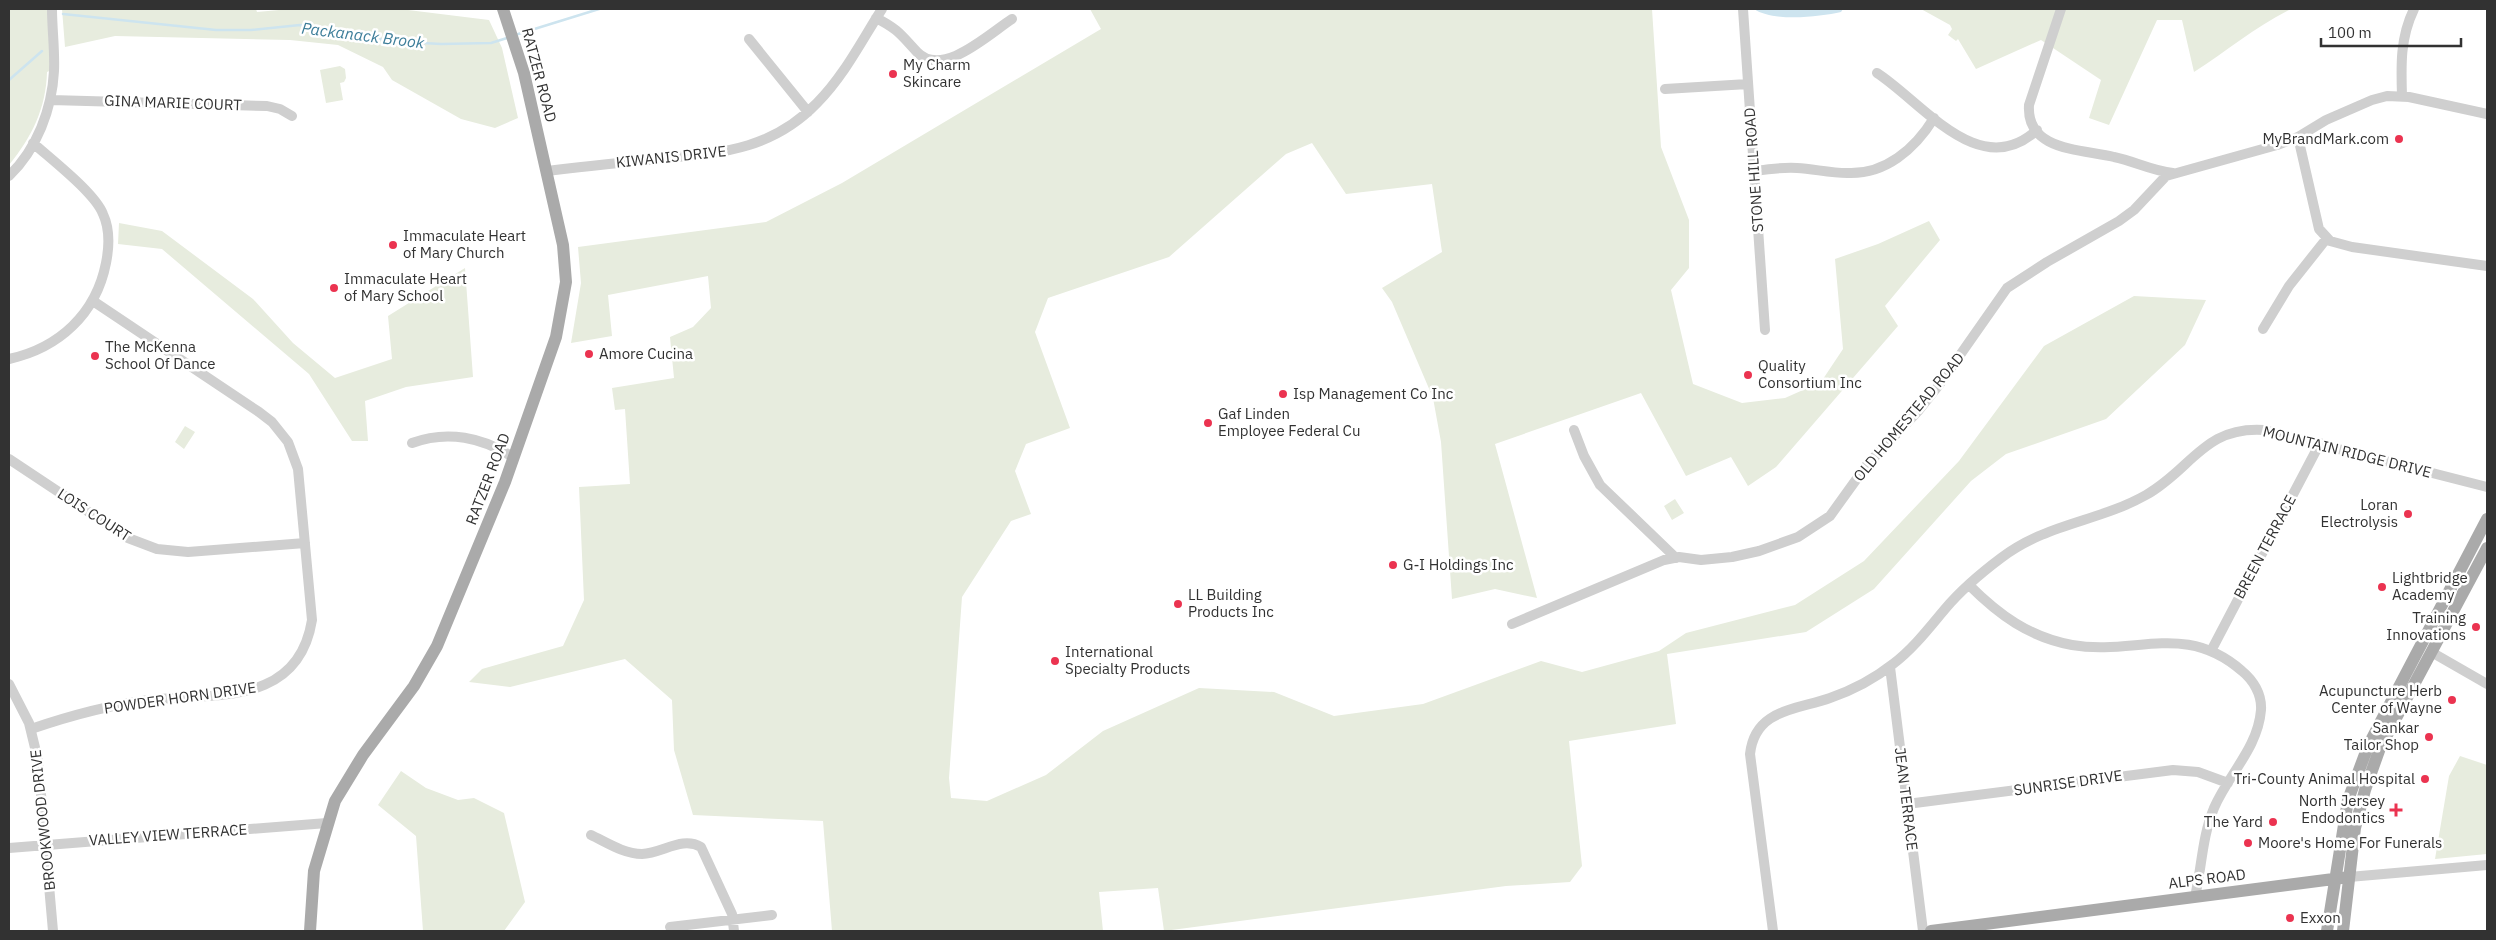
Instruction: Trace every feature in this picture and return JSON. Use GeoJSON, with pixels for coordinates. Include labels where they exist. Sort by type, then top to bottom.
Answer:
{"type":"FeatureCollection","features":[{"type":"Feature","properties":{"kind":"main road","name":"RATZER ROAD"},"geometry":{"type":"LineString","coordinates":[[310,931],[310,901],[314,871],[327,823],[341,790],[408,694],[437,646],[514,458],[556,337],[564,299],[566,270],[563,245],[547,171],[512,34],[503,9]]}},
{"type":"Feature","properties":{"kind":"main road"},"geometry":{"type":"LineString","coordinates":[[2327,931],[2348,800],[2368,746],[2487,520]]}},
{"type":"Feature","properties":{"kind":"main road"},"geometry":{"type":"LineString","coordinates":[[2343,931],[2355,828],[2380,748],[2433,653],[2487,548]]}},
{"type":"Feature","properties":{"kind":"main road","name":"ALPS ROAD"},"geometry":{"type":"LineString","coordinates":[[1931,931],[2348,877]]}},
{"type":"Feature","properties":{"kind":"street"},"geometry":{"type":"LineString","coordinates":[[9,176],[33,143],[51,100],[54,69],[52,9]]}},
{"type":"Feature","properties":{"kind":"street","name":"STONE HILL ROAD"},"geometry":{"type":"LineString","coordinates":[[1744,9],[1765,330]]}},
{"type":"Feature","properties":{"kind":"street"},"geometry":{"type":"LineString","coordinates":[[2061,9],[2029,105],[2030,119],[2036,130],[2047,140],[2069,150],[2113,156],[2173,173]]}},
{"type":"Feature","properties":{"kind":"street"},"geometry":{"type":"LineString","coordinates":[[2402,96],[2401,54],[2404,36],[2414,9]]}},
{"type":"Feature","properties":{"kind":"street"},"geometry":{"type":"LineString","coordinates":[[879,13],[924,57],[940,61],[956,57],[1012,18]]}},
{"type":"Feature","properties":{"kind":"street","name":"KIWANIS DRIVE"},"geometry":{"type":"LineString","coordinates":[[547,171],[716,154],[736,150],[773,136],[808,112],[831,88],[879,13]]}},
{"type":"Feature","properties":{"kind":"street"},"geometry":{"type":"LineString","coordinates":[[749,39],[808,112]]}},
{"type":"Feature","properties":{"kind":"street"},"geometry":{"type":"LineString","coordinates":[[1878,73],[1934,118],[1972,143],[1992,149],[2002,149],[2021,143],[2036,130]]}},
{"type":"Feature","properties":{"kind":"street"},"geometry":{"type":"LineString","coordinates":[[1665,89],[1748,84]]}},
{"type":"Feature","properties":{"kind":"street","name":"OLD HOMESTEAD ROAD"},"geometry":{"type":"LineString","coordinates":[[1512,624],[1664,560],[1676,558],[1701,560],[1732,557],[1759,551],[1798,536],[1830,516],[1866,466],[1940,385],[2007,288],[2047,262],[2119,221],[2147,197],[2160,180],[2173,173],[2209,166],[2298,137],[2326,120],[2372,100],[2402,96],[2487,114]]}},
{"type":"Feature","properties":{"kind":"street","name":"GINA MARIE COURT"},"geometry":{"type":"LineString","coordinates":[[51,100],[267,106],[280,109],[292,116]]}},
{"type":"Feature","properties":{"kind":"street"},"geometry":{"type":"LineString","coordinates":[[1754,171],[1797,168],[1847,174],[1881,168],[1904,154],[1926,131],[1934,118]]}},
{"type":"Feature","properties":{"kind":"street"},"geometry":{"type":"LineString","coordinates":[[2298,137],[2319,229],[2327,238],[2336,244],[2352,247],[2487,266]]}},
{"type":"Feature","properties":{"kind":"street"},"geometry":{"type":"LineString","coordinates":[[9,359],[34,352],[60,338],[79,321],[93,301],[104,274],[107,257],[107,226],[104,214],[95,201],[33,143]]}},
{"type":"Feature","properties":{"kind":"street"},"geometry":{"type":"LineString","coordinates":[[2263,329],[2289,286],[2327,238]]}},
{"type":"Feature","properties":{"kind":"street","name":"POWDER HORN DRIVE"},"geometry":{"type":"LineString","coordinates":[[31,729],[70,717],[149,700],[248,692],[260,688],[278,677],[299,655],[310,629],[312,607],[298,469],[288,442],[277,428],[260,412],[93,301]]}},
{"type":"Feature","properties":{"kind":"street"},"geometry":{"type":"LineString","coordinates":[[1574,430],[1584,456],[1600,485],[1676,558]]}},
{"type":"Feature","properties":{"kind":"street","name":"MOUNTAIN RIDGE DRIVE"},"geometry":{"type":"LineString","coordinates":[[1773,931],[1750,754],[1758,731],[1775,715],[1791,707],[1819,701],[1846,692],[1867,682],[1890,667],[1918,641],[1969,585],[2001,558],[2036,535],[2095,516],[2146,495],[2176,474],[2207,444],[2228,433],[2239,430],[2264,430],[2487,487]]}},
{"type":"Feature","properties":{"kind":"street"},"geometry":{"type":"LineString","coordinates":[[412,443],[431,438],[461,437],[490,444],[514,458]]}},
{"type":"Feature","properties":{"kind":"street","name":"BREEN TERRACE"},"geometry":{"type":"LineString","coordinates":[[2211,651],[2320,443]]}},
{"type":"Feature","properties":{"kind":"street","name":"LOIS COURT"},"geometry":{"type":"LineString","coordinates":[[9,459],[128,538],[156,549],[188,552],[305,543]]}},
{"type":"Feature","properties":{"kind":"street"},"geometry":{"type":"LineString","coordinates":[[1969,585],[2009,621],[2053,640],[2089,647],[2179,642],[2211,651],[2248,675],[2259,694],[2261,705],[2258,726],[2253,742],[2214,808],[2205,834],[2195,897]]}},
{"type":"Feature","properties":{"kind":"street"},"geometry":{"type":"LineString","coordinates":[[2433,653],[2487,684]]}},
{"type":"Feature","properties":{"kind":"street","name":"JEAN TERRACE"},"geometry":{"type":"LineString","coordinates":[[1890,667],[1923,931]]}},
{"type":"Feature","properties":{"kind":"street","name":"BROOKWOOD DRIVE"},"geometry":{"type":"LineString","coordinates":[[9,684],[31,729],[38,760],[53,931]]}},
{"type":"Feature","properties":{"kind":"street","name":"SUNRISE DRIVE"},"geometry":{"type":"LineString","coordinates":[[1907,804],[2173,770],[2198,772],[2228,783]]}},
{"type":"Feature","properties":{"kind":"street","name":"VALLEY VIEW TERRACE"},"geometry":{"type":"LineString","coordinates":[[9,848],[327,823]]}},
{"type":"Feature","properties":{"kind":"street"},"geometry":{"type":"LineString","coordinates":[[591,835],[622,850],[642,854],[683,843],[693,842],[702,847],[733,920],[734,931]]}},
{"type":"Feature","properties":{"kind":"street","name":"ALPS ROAD"},"geometry":{"type":"LineString","coordinates":[[2348,877],[2487,865]]}},
{"type":"Feature","properties":{"kind":"street"},"geometry":{"type":"LineString","coordinates":[[670,927],[772,915]]}},
{"type":"Feature","properties":{"kind":"shaded area"},"geometry":{"type":"Polygon","coordinates":[[[9,9],[52,9],[54,69],[47,72],[41,110],[31,133],[9,165],[9,9]]]}},
{"type":"Feature","properties":{"kind":"shaded area"},"geometry":{"type":"Polygon","coordinates":[[[62,9],[256,9],[257,12],[290,9],[400,9],[489,20],[502,48],[518,118],[495,128],[461,119],[392,80],[383,67],[338,45],[290,40],[115,36],[65,47],[62,9]]]}},
{"type":"Feature","properties":{"kind":"shaded area"},"geometry":{"type":"Polygon","coordinates":[[[1090,9],[1652,9],[1661,147],[1689,220],[1689,268],[1671,290],[1693,384],[1742,403],[1785,398],[1821,382],[1843,349],[1835,259],[1878,244],[1929,221],[1940,240],[1885,306],[1898,326],[1776,467],[1748,486],[1731,457],[1686,476],[1641,393],[1495,444],[1537,598],[1495,589],[1452,599],[1441,442],[1433,398],[1392,302],[1382,288],[1442,252],[1432,184],[1346,194],[1312,143],[1286,154],[1169,257],[1048,298],[1035,332],[1070,428],[1026,444],[1015,471],[1031,514],[1011,521],[962,597],[949,778],[951,798],[987,801],[1046,775],[1103,731],[1199,688],[1274,692],[1334,716],[1423,704],[1541,661],[1582,672],[1659,651],[1686,633],[1795,605],[1864,561],[1959,461],[2044,346],[2134,296],[2206,300],[2185,345],[2106,419],[2006,454],[1971,481],[1874,589],[1806,632],[1667,654],[1676,724],[1569,741],[1582,866],[1570,882],[1506,886],[1164,931],[1158,888],[1099,892],[1103,931],[832,931],[823,821],[693,815],[674,750],[672,700],[625,659],[510,687],[469,682],[482,669],[563,646],[584,600],[579,487],[630,484],[625,409],[615,410],[612,388],[674,378],[670,337],[693,327],[711,308],[708,276],[608,295],[612,336],[571,343],[581,283],[578,247],[766,222],[842,183],[1101,29],[1090,9]]]}},
{"type":"Feature","properties":{"kind":"shaded area"},"geometry":{"type":"Polygon","coordinates":[[[1921,9],[2291,9],[2254,31],[2194,72],[2182,20],[2157,20],[2109,125],[2089,118],[2101,80],[2041,40],[1976,69],[1958,39],[1956,41],[1948,35],[1952,29],[1950,25],[1921,9]]]}},
{"type":"Feature","properties":{"kind":"shaded area"},"geometry":{"type":"Polygon","coordinates":[[[340,66],[345,69],[346,78],[344,82],[340,83],[343,100],[326,103],[320,70],[340,66]]]}},
{"type":"Feature","properties":{"kind":"shaded area"},"geometry":{"type":"Polygon","coordinates":[[[119,223],[162,231],[253,299],[293,343],[335,378],[392,359],[388,316],[465,268],[473,377],[406,387],[365,401],[368,441],[352,441],[309,374],[162,249],[118,244],[119,223]]]}},
{"type":"Feature","properties":{"kind":"shaded area"},"geometry":{"type":"Polygon","coordinates":[[[185,426],[195,432],[184,449],[175,442],[185,426]]]}},
{"type":"Feature","properties":{"kind":"shaded area"},"geometry":{"type":"Polygon","coordinates":[[[1675,499],[1684,513],[1672,520],[1664,506],[1675,499]]]}},
{"type":"Feature","properties":{"kind":"shaded area"},"geometry":{"type":"Polygon","coordinates":[[[2460,756],[2487,765],[2487,854],[2435,859],[2449,776],[2460,756]]]}},
{"type":"Feature","properties":{"kind":"shaded area"},"geometry":{"type":"Polygon","coordinates":[[[401,771],[426,788],[458,800],[474,798],[504,813],[525,902],[504,931],[423,931],[416,836],[378,805],[401,771]]]}},
{"type":"Feature","properties":{"kind":"water"},"geometry":{"type":"Polygon","coordinates":[[[1754,9],[1843,9],[1841,12],[1832,14],[1809,17],[1784,17],[1773,16],[1754,9]]]}},
{"type":"Feature","properties":{"kind":"waterway","name":"Packanack Brook"},"geometry":{"type":"LineString","coordinates":[[515,35],[599,9]]}},
{"type":"Feature","properties":{"kind":"waterway","name":"Packanack Brook"},"geometry":{"type":"LineString","coordinates":[[63,14],[216,30],[251,30],[300,25],[339,29],[388,41],[441,44],[491,43],[507,38]]}},
{"type":"Feature","properties":{"kind":"waterway","name":"Packanack Brook"},"geometry":{"type":"LineString","coordinates":[[9,80],[42,51]]}},
{"type":"Feature","properties":{"kind":"place","name":"My Charm Skincare"},"geometry":{"type":"Point","coordinates":[893,74]}},
{"type":"Feature","properties":{"kind":"place","name":"MyBrandMark.com"},"geometry":{"type":"Point","coordinates":[2399,139]}},
{"type":"Feature","properties":{"kind":"place","name":"Immaculate Heart of Mary Church"},"geometry":{"type":"Point","coordinates":[393,245]}},
{"type":"Feature","properties":{"kind":"place","name":"Immaculate Heart of Mary School"},"geometry":{"type":"Point","coordinates":[334,288]}},
{"type":"Feature","properties":{"kind":"place","name":"Amore Cucina"},"geometry":{"type":"Point","coordinates":[589,354]}},
{"type":"Feature","properties":{"kind":"place","name":"The McKenna School Of Dance"},"geometry":{"type":"Point","coordinates":[95,356]}},
{"type":"Feature","properties":{"kind":"place","name":"Quality Consortium Inc"},"geometry":{"type":"Point","coordinates":[1748,375]}},
{"type":"Feature","properties":{"kind":"place","name":"Isp Management Co Inc"},"geometry":{"type":"Point","coordinates":[1283,394]}},
{"type":"Feature","properties":{"kind":"place","name":"Gaf Linden Employee Federal Cu"},"geometry":{"type":"Point","coordinates":[1208,423]}},
{"type":"Feature","properties":{"kind":"place","name":"Loran Electrolysis"},"geometry":{"type":"Point","coordinates":[2408,514]}},
{"type":"Feature","properties":{"kind":"place","name":"G-I Holdings Inc"},"geometry":{"type":"Point","coordinates":[1393,565]}},
{"type":"Feature","properties":{"kind":"place","name":"Lightbridge Academy"},"geometry":{"type":"Point","coordinates":[2382,587]}},
{"type":"Feature","properties":{"kind":"place","name":"LL Building Products Inc"},"geometry":{"type":"Point","coordinates":[1178,604]}},
{"type":"Feature","properties":{"kind":"place","name":"Training Innovations"},"geometry":{"type":"Point","coordinates":[2476,627]}},
{"type":"Feature","properties":{"kind":"place","name":"International Specialty Products"},"geometry":{"type":"Point","coordinates":[1055,661]}},
{"type":"Feature","properties":{"kind":"place","name":"Acupuncture Herb Center of Wayne"},"geometry":{"type":"Point","coordinates":[2452,700]}},
{"type":"Feature","properties":{"kind":"place","name":"Sankar Tailor Shop"},"geometry":{"type":"Point","coordinates":[2429,737]}},
{"type":"Feature","properties":{"kind":"place","name":"Tri-County Animal Hospital"},"geometry":{"type":"Point","coordinates":[2425,779]}},
{"type":"Feature","properties":{"kind":"place","name":"North Jersey Endodontics"},"geometry":{"type":"Point","coordinates":[2396,810]}},
{"type":"Feature","properties":{"kind":"place","name":"The Yard"},"geometry":{"type":"Point","coordinates":[2273,822]}},
{"type":"Feature","properties":{"kind":"place","name":"Moore's Home For Funerals"},"geometry":{"type":"Point","coordinates":[2248,843]}},
{"type":"Feature","properties":{"kind":"place","name":"Exxon"},"geometry":{"type":"Point","coordinates":[2290,918]}}]}
